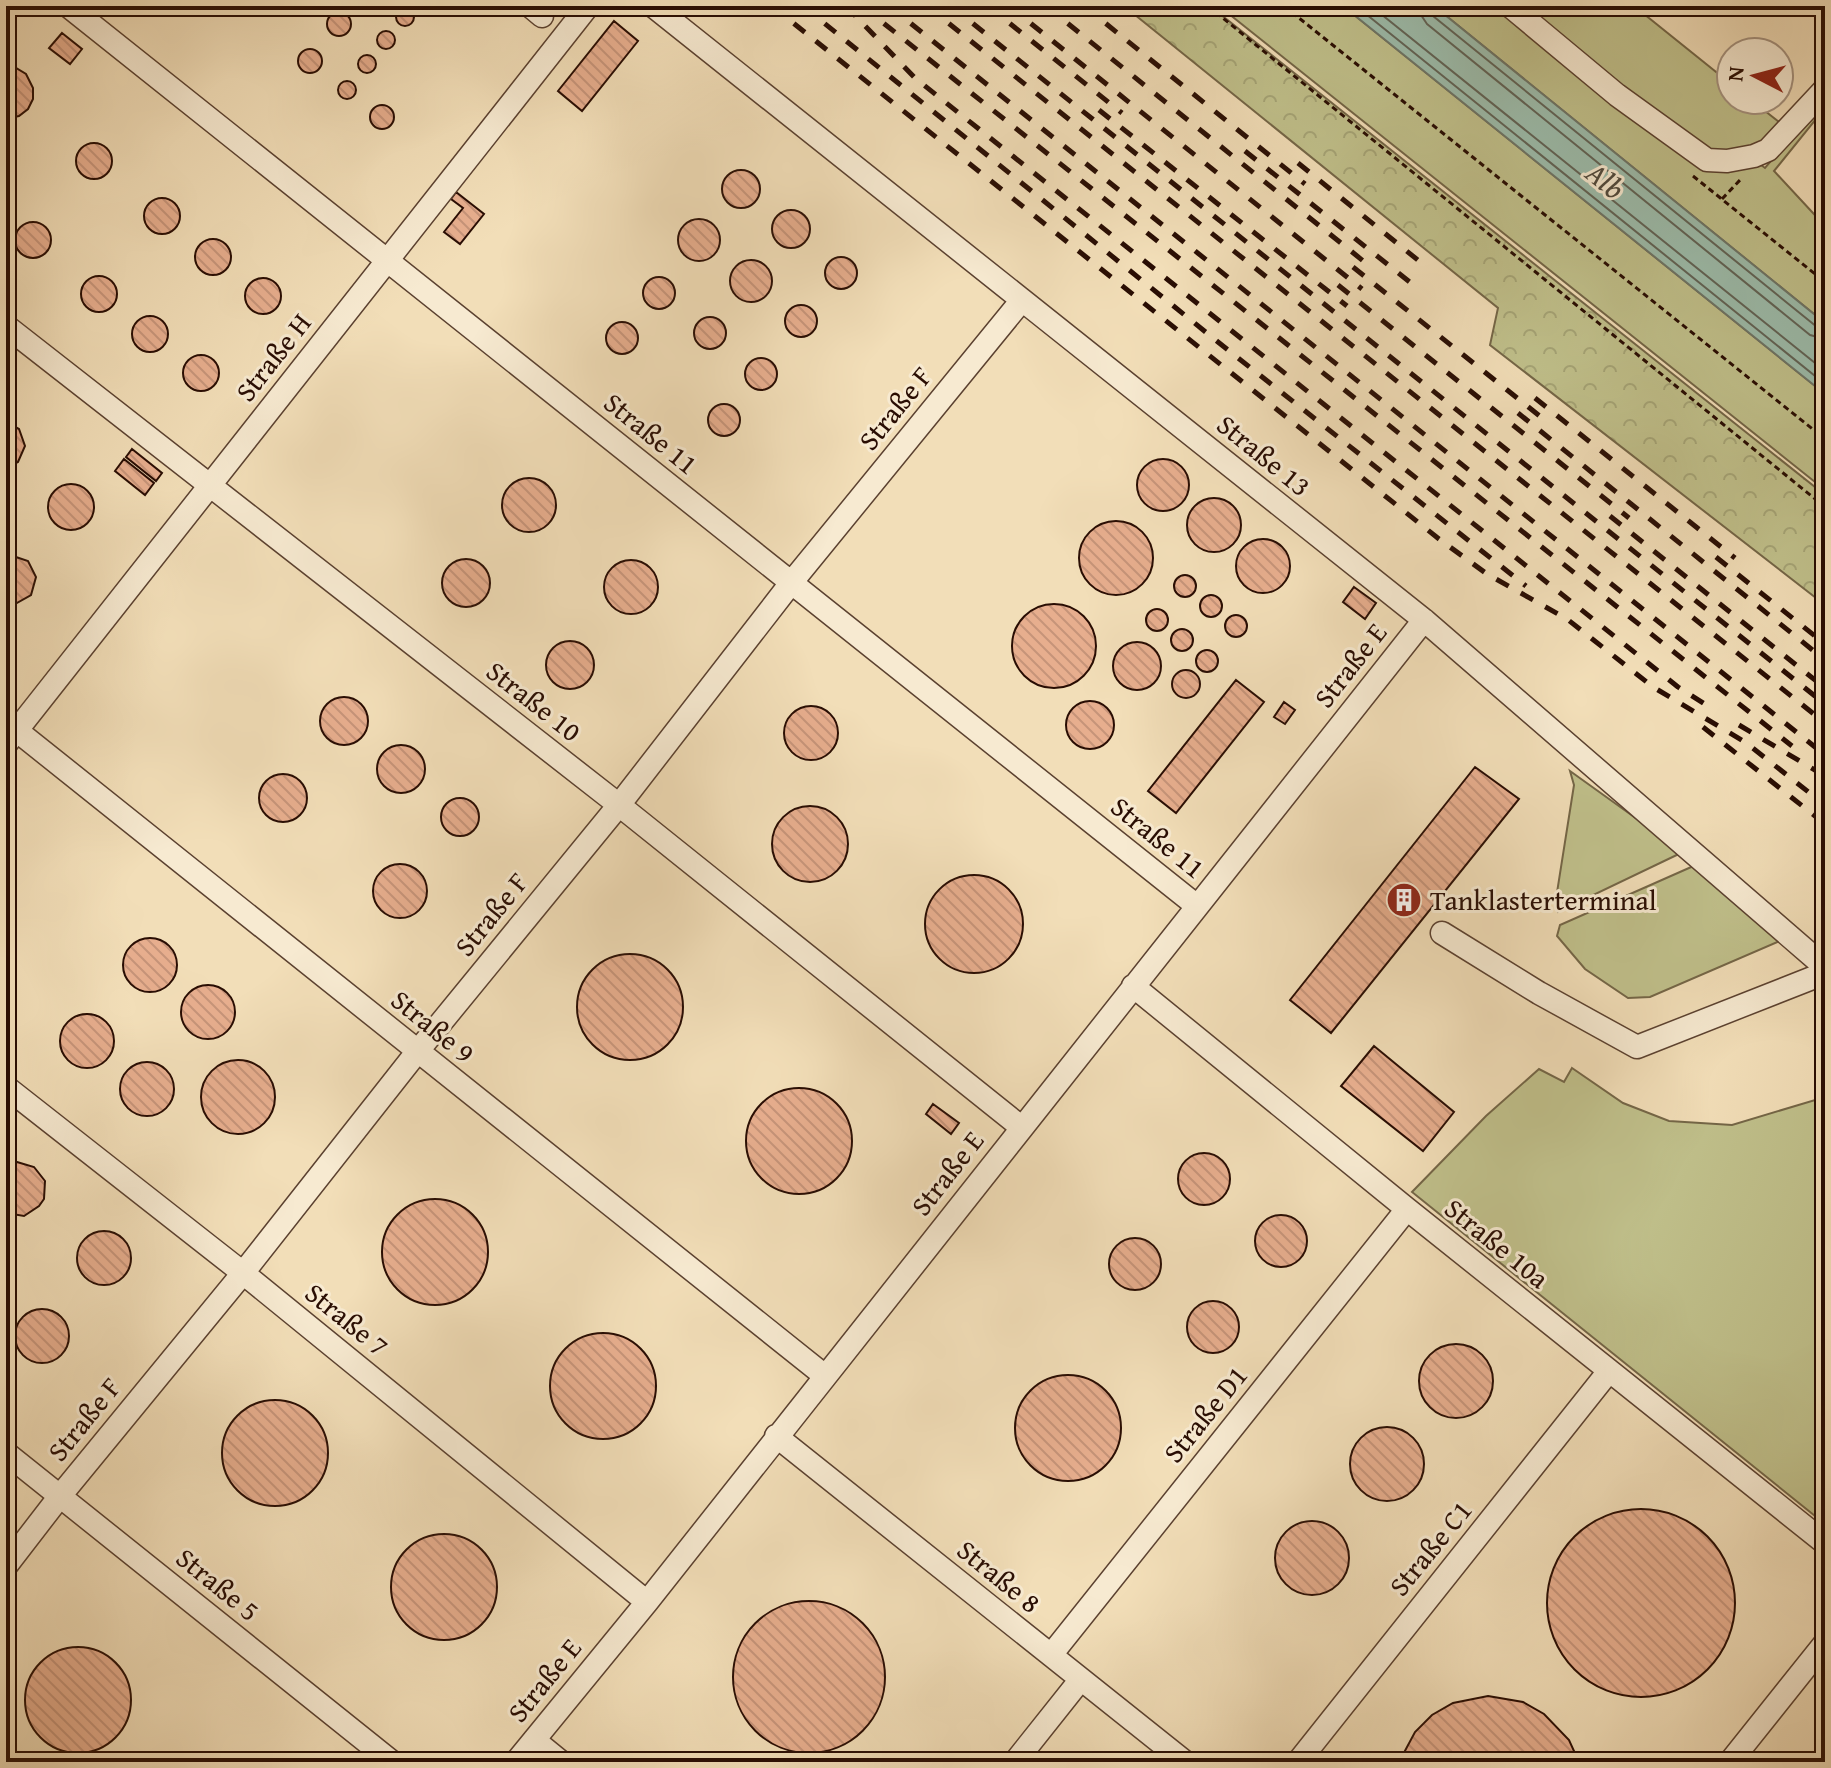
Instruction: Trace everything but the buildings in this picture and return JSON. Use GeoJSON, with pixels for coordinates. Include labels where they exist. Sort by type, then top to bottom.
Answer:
{"type":"FeatureCollection","features":[{"type":"Feature","properties":{"kind":"lane","name":"Straße 11"},"geometry":{"type":"LineString","coordinates":[[68,6],[1197,906]]}},
{"type":"Feature","properties":{"kind":"lane","name":"Straße H"},"geometry":{"type":"LineString","coordinates":[[10,732],[210,485],[588,6]]}},
{"type":"Feature","properties":{"kind":"lane","name":"Straße 13"},"geometry":{"type":"LineString","coordinates":[[653,6],[1424,620],[1825,967]]}},
{"type":"Feature","properties":{"kind":"lane"},"geometry":{"type":"LineString","coordinates":[[1510,6],[1617,95],[1707,160],[1727,161],[1768,150],[1825,89]]}},
{"type":"Feature","properties":{"kind":"lane","name":"Straße F"},"geometry":{"type":"LineString","coordinates":[[6,1566],[619,805],[791,583],[1022,300]]}},
{"type":"Feature","properties":{"kind":"lane","name":"Straße 10"},"geometry":{"type":"LineString","coordinates":[[6,326],[619,805],[1021,1127]]}},
{"type":"Feature","properties":{"kind":"lane","name":"Straße E"},"geometry":{"type":"LineString","coordinates":[[516,1762],[647,1602],[1424,620]]}},
{"type":"Feature","properties":{"kind":"lane","name":"Straße 9"},"geometry":{"type":"LineString","coordinates":[[10,732],[825,1376]]}},
{"type":"Feature","properties":{"kind":"lane"},"geometry":{"type":"LineString","coordinates":[[1442,933],[1539,993],[1637,1047],[1825,973]]}},
{"type":"Feature","properties":{"kind":"lane","name":"Straße 10a"},"geometry":{"type":"LineString","coordinates":[[1133,986],[1825,1543]]}},
{"type":"Feature","properties":{"kind":"lane","name":"Straße 7"},"geometry":{"type":"LineString","coordinates":[[6,1087],[243,1273],[647,1602]]}},
{"type":"Feature","properties":{"kind":"lane","name":"Straße D1"},"geometry":{"type":"LineString","coordinates":[[1051,1655],[1407,1209]]}},
{"type":"Feature","properties":{"kind":"lane","name":"Straße C1"},"geometry":{"type":"LineString","coordinates":[[1298,1762],[1609,1371]]}},
{"type":"Feature","properties":{"kind":"lane","name":"Straße 8"},"geometry":{"type":"LineString","coordinates":[[776,1436],[1185,1762]]}},
{"type":"Feature","properties":{"kind":"lane","name":"Straße 5"},"geometry":{"type":"LineString","coordinates":[[6,1453],[392,1762]]}},
{"type":"Feature","properties":{"kind":"lane"},"geometry":{"type":"LineString","coordinates":[[1730,1762],[1825,1643]]}},
{"type":"Feature","properties":{"kind":"lane"},"geometry":{"type":"LineString","coordinates":[[1015,1762],[1081,1679]]}},
{"type":"Feature","properties":{"kind":"lane"},"geometry":{"type":"LineString","coordinates":[[534,1740],[561,1762]]}},
{"type":"Feature","properties":{"kind":"path"},"geometry":{"type":"LineString","coordinates":[[1208,6],[1825,507]]}},
{"type":"Feature","properties":{"kind":"path"},"geometry":{"type":"LineString","coordinates":[[1284,6],[1825,439]]}},
{"type":"Feature","properties":{"kind":"path"},"geometry":{"type":"LineString","coordinates":[[1722,199],[1825,282]]}},
{"type":"Feature","properties":{"kind":"green space"},"geometry":{"type":"Polygon","coordinates":[[[1124,6],[1210,6],[1825,495],[1825,605],[1490,345],[1498,308],[1124,6]]]}},
{"type":"Feature","properties":{"kind":"green space"},"geometry":{"type":"Polygon","coordinates":[[[1219,6],[1343,6],[1825,394],[1825,490],[1219,6]]]}},
{"type":"Feature","properties":{"kind":"green space"},"geometry":{"type":"Polygon","coordinates":[[[1434,6],[1500,6],[1694,160],[1757,162],[1765,168],[1825,98],[1825,108],[1774,171],[1825,226],[1825,323],[1434,6]]]}},
{"type":"Feature","properties":{"kind":"green space"},"geometry":{"type":"Polygon","coordinates":[[[1517,6],[1634,6],[1715,71],[1715,116],[1771,116],[1784,126],[1759,145],[1710,156],[1517,6]]]}},
{"type":"Feature","properties":{"kind":"green space"},"geometry":{"type":"Polygon","coordinates":[[[1570,771],[1683,852],[1558,912],[1555,905],[1574,785],[1570,771]]]}},
{"type":"Feature","properties":{"kind":"green space"},"geometry":{"type":"Polygon","coordinates":[[[1698,864],[1782,940],[1650,997],[1628,998],[1585,969],[1557,936],[1560,925],[1698,864]]]}},
{"type":"Feature","properties":{"kind":"green space"},"geometry":{"type":"Polygon","coordinates":[[[1572,1068],[1623,1103],[1669,1121],[1732,1125],[1825,1097],[1825,1524],[1412,1192],[1486,1116],[1539,1069],[1564,1082],[1572,1068]]]}},
{"type":"Feature","properties":{"kind":"water","name":"Alb"},"geometry":{"type":"Polygon","coordinates":[[[1343,6],[1434,6],[1825,323],[1825,394],[1343,6]]]}},
{"type":"Feature","properties":{"kind":"railway"},"geometry":{"type":"LineString","coordinates":[[772,6],[1439,539],[1487,574],[1567,619],[1653,687],[1745,742],[1825,805]]}},
{"type":"Feature","properties":{"kind":"railway"},"geometry":{"type":"LineString","coordinates":[[803,6],[1218,342],[1526,586]]}},
{"type":"Feature","properties":{"kind":"railway"},"geometry":{"type":"LineString","coordinates":[[846,6],[915,78],[1678,687],[1708,706]]}},
{"type":"Feature","properties":{"kind":"railway"},"geometry":{"type":"LineString","coordinates":[[862,6],[1792,746]]}},
{"type":"Feature","properties":{"kind":"railway"},"geometry":{"type":"LineString","coordinates":[[889,6],[1825,755]]}},
{"type":"Feature","properties":{"kind":"railway"},"geometry":{"type":"LineString","coordinates":[[927,6],[1825,723]]}},
{"type":"Feature","properties":{"kind":"railway"},"geometry":{"type":"LineString","coordinates":[[951,6],[1825,704]]}},
{"type":"Feature","properties":{"kind":"railway"},"geometry":{"type":"LineString","coordinates":[[988,6],[1122,113]]}},
{"type":"Feature","properties":{"kind":"railway"},"geometry":{"type":"LineString","coordinates":[[1009,6],[1362,289]]}},
{"type":"Feature","properties":{"kind":"railway"},"geometry":{"type":"LineString","coordinates":[[1046,6],[1372,268]]}},
{"type":"Feature","properties":{"kind":"railway"},"geometry":{"type":"LineString","coordinates":[[1084,6],[1305,184]]}},
{"type":"Feature","properties":{"kind":"railway"},"geometry":{"type":"LineString","coordinates":[[1809,6],[1825,16]]}},
{"type":"Feature","properties":{"kind":"railway"},"geometry":{"type":"LineString","coordinates":[[1099,110],[1347,306]]}},
{"type":"Feature","properties":{"kind":"railway"},"geometry":{"type":"LineString","coordinates":[[1245,151],[1411,283]]}},
{"type":"Feature","properties":{"kind":"railway"},"geometry":{"type":"LineString","coordinates":[[1298,163],[1419,261]]}},
{"type":"Feature","properties":{"kind":"railway"},"geometry":{"type":"LineString","coordinates":[[1353,267],[1541,417]]}},
{"type":"Feature","properties":{"kind":"railway"},"geometry":{"type":"LineString","coordinates":[[1338,285],[1629,518]]}},
{"type":"Feature","properties":{"kind":"railway"},"geometry":{"type":"LineString","coordinates":[[1535,398],[1735,558]]}},
{"type":"Feature","properties":{"kind":"railway"},"geometry":{"type":"LineString","coordinates":[[1518,413],[1825,660]]}},
{"type":"Feature","properties":{"kind":"railway"},"geometry":{"type":"LineString","coordinates":[[1610,516],[1825,688]]}},
{"type":"Feature","properties":{"kind":"railway"},"geometry":{"type":"LineString","coordinates":[[1716,557],[1825,644]]}},
{"type":"Feature","properties":{"kind":"railway"},"geometry":{"type":"LineString","coordinates":[[1739,725],[1825,776]]}},
{"type":"Feature","properties":{"kind":"railway"},"geometry":{"type":"LineString","coordinates":[[1703,727],[1825,824]]}},
{"type":"Feature","properties":{"kind":"place","name":"Tanklasterterminal"},"geometry":{"type":"Point","coordinates":[1404,900]}}]}
